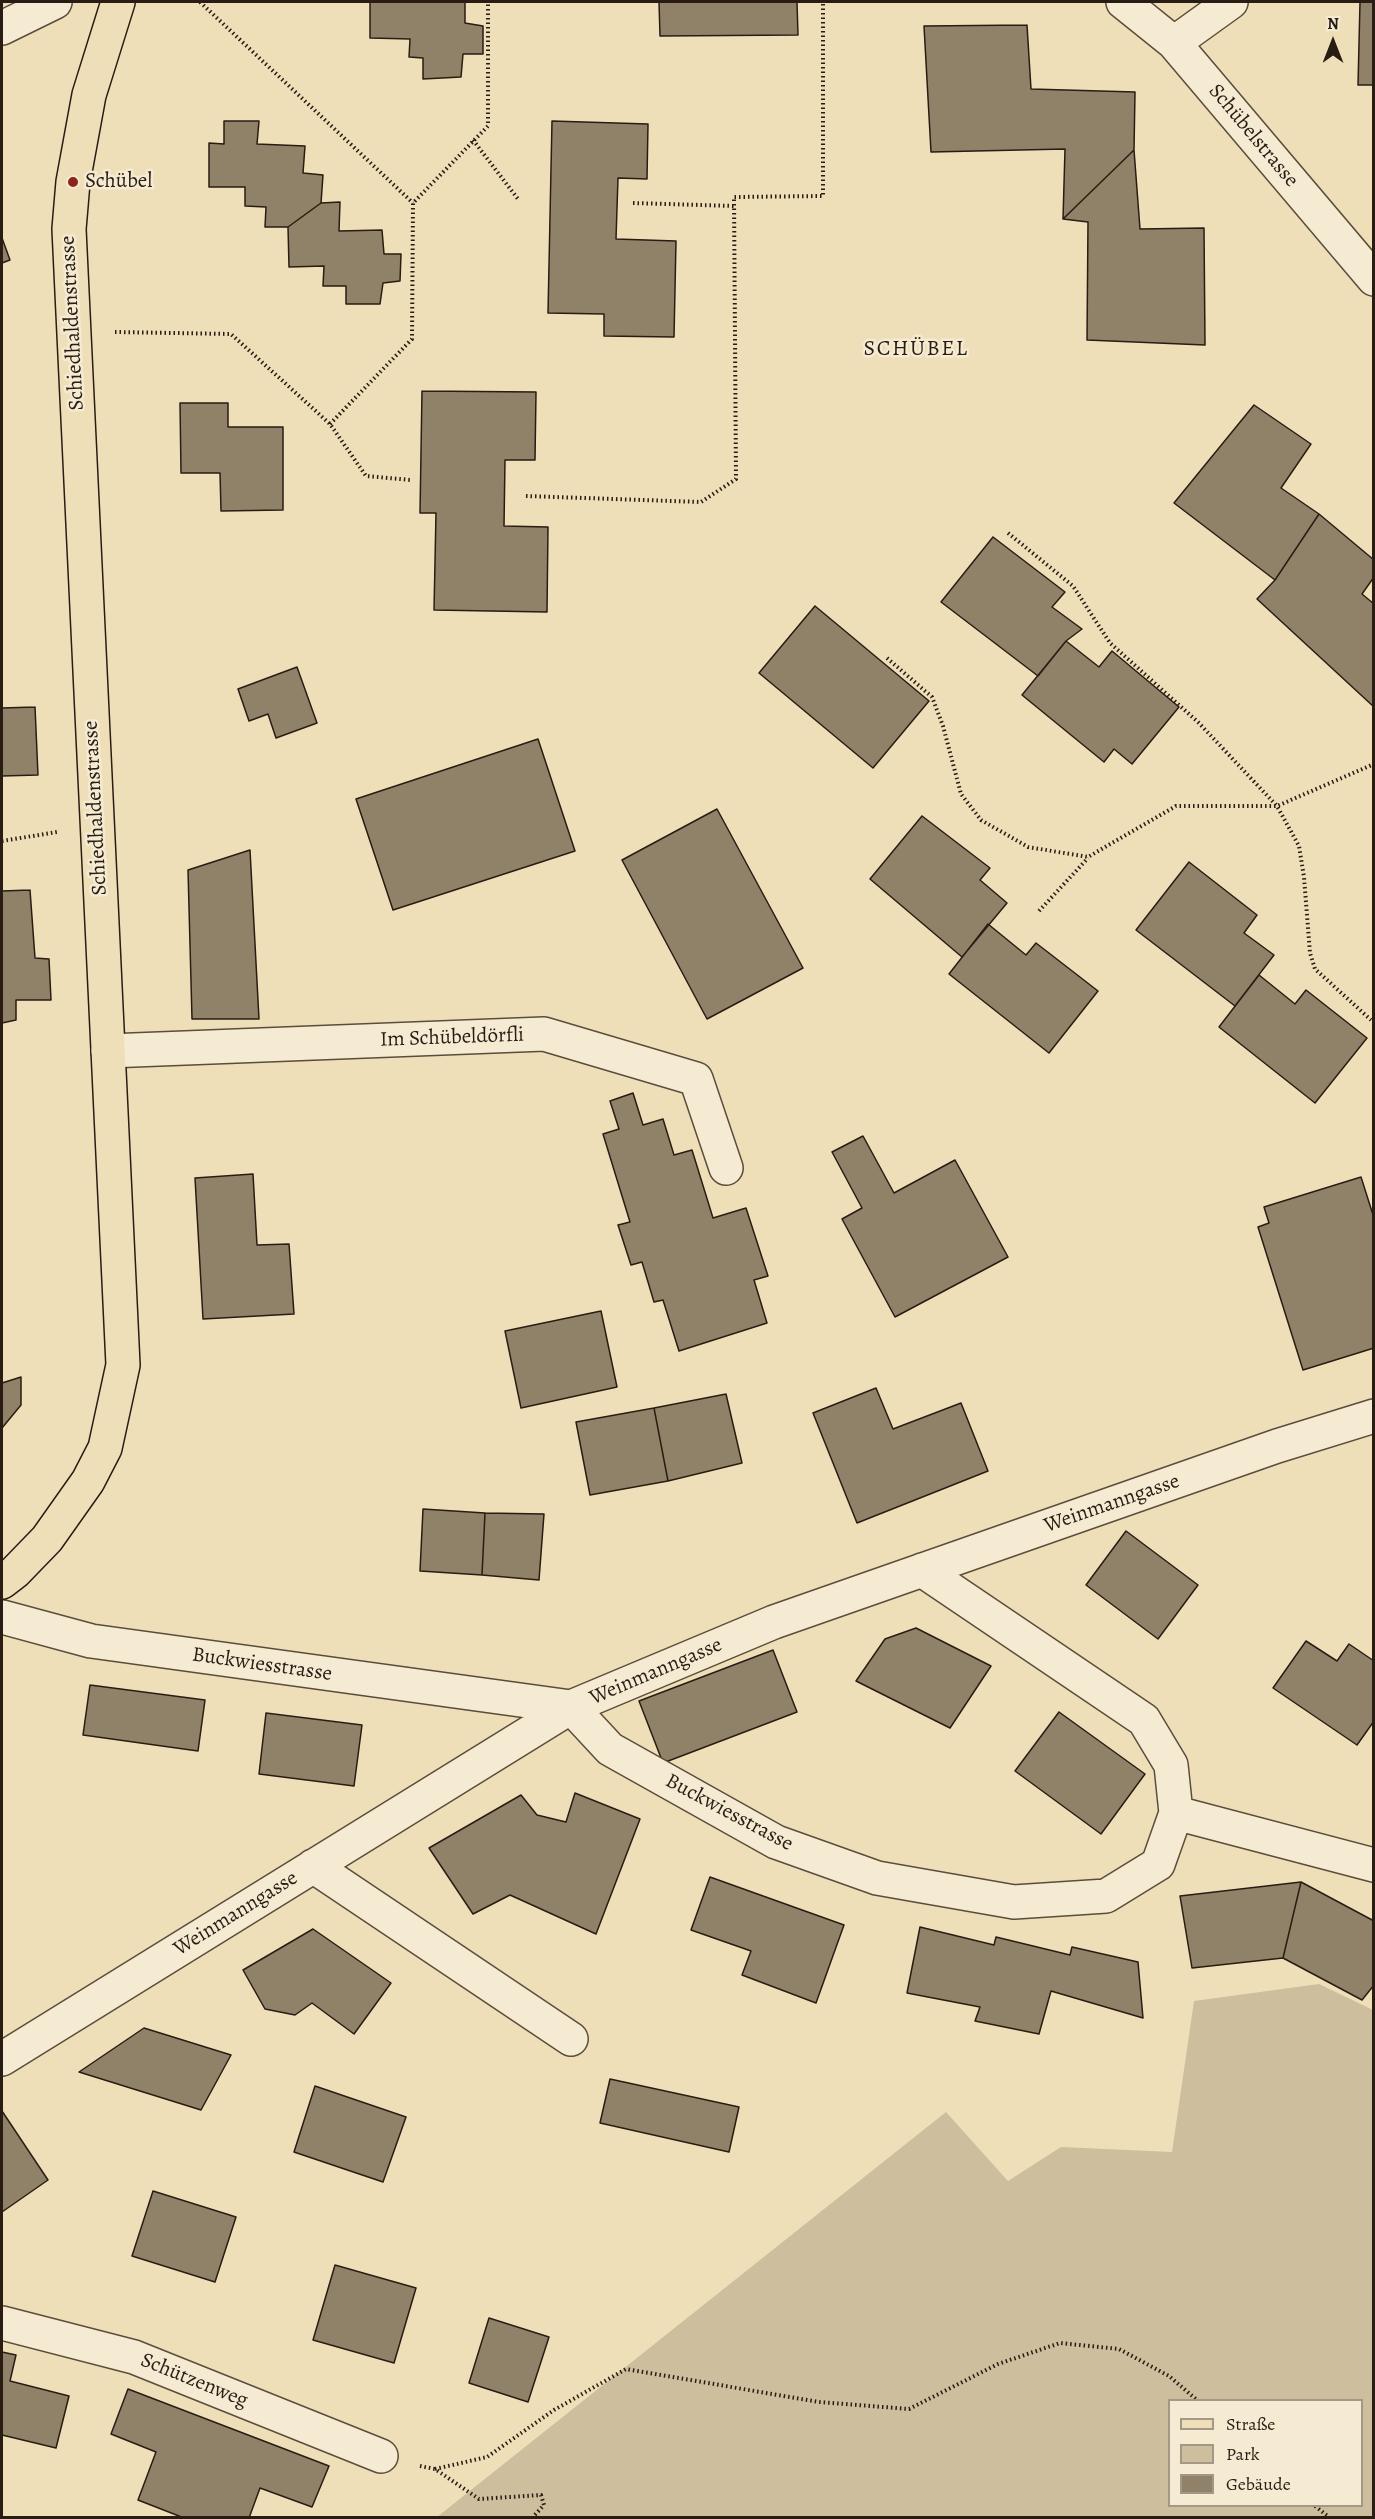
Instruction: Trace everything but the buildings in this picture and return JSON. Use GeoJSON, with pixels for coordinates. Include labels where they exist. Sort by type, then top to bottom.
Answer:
{"type":"FeatureCollection","features":[{"type":"Feature","properties":{"kind":"main road","name":"Schiedhaldenstrasse"},"geometry":{"type":"LineString","coordinates":[[2,1582],[47,1539],[88,1481],[105,1448],[117,1402],[123,1365],[69,229],[73,182],[89,95],[118,2]]}},
{"type":"Feature","properties":{"kind":"street"},"geometry":{"type":"LineString","coordinates":[[2,28],[55,2]]}},
{"type":"Feature","properties":{"kind":"street","name":"Schübelstrasse"},"geometry":{"type":"LineString","coordinates":[[1123,2],[1174,43],[1374,279]]}},
{"type":"Feature","properties":{"kind":"street"},"geometry":{"type":"LineString","coordinates":[[1174,43],[1231,2]]}},
{"type":"Feature","properties":{"kind":"street","name":"Im Schübeldörfli"},"geometry":{"type":"LineString","coordinates":[[108,1051],[544,1034],[696,1079],[726,1168]]}},
{"type":"Feature","properties":{"kind":"street","name":"Weinmanngasse"},"geometry":{"type":"LineString","coordinates":[[2,2059],[571,1707],[774,1622],[1277,1446],[1374,1416]]}},
{"type":"Feature","properties":{"kind":"street","name":"Buckwiesstrasse"},"geometry":{"type":"LineString","coordinates":[[2,1617],[91,1641],[571,1707],[610,1749],[776,1842],[877,1878],[1014,1902],[1106,1896],[1158,1864],[1176,1813],[1171,1765],[1144,1720],[922,1570]]}},
{"type":"Feature","properties":{"kind":"street"},"geometry":{"type":"LineString","coordinates":[[1176,1813],[1374,1865]]}},
{"type":"Feature","properties":{"kind":"street"},"geometry":{"type":"LineString","coordinates":[[313,1866],[571,2039]]}},
{"type":"Feature","properties":{"kind":"street","name":"Schützenweg"},"geometry":{"type":"LineString","coordinates":[[2,2323],[134,2357],[381,2456]]}},
{"type":"Feature","properties":{"kind":"path"},"geometry":{"type":"LineString","coordinates":[[201,2],[413,203]]}},
{"type":"Feature","properties":{"kind":"path"},"geometry":{"type":"LineString","coordinates":[[330,424],[412,339],[413,203],[488,126],[488,2]]}},
{"type":"Feature","properties":{"kind":"path"},"geometry":{"type":"LineString","coordinates":[[526,496],[701,501],[736,479],[734,197],[824,196],[823,2]]}},
{"type":"Feature","properties":{"kind":"path"},"geometry":{"type":"LineString","coordinates":[[473,140],[518,199]]}},
{"type":"Feature","properties":{"kind":"path"},"geometry":{"type":"LineString","coordinates":[[633,203],[734,207]]}},
{"type":"Feature","properties":{"kind":"path"},"geometry":{"type":"LineString","coordinates":[[73,331],[231,334],[330,424],[366,476],[411,480]]}},
{"type":"Feature","properties":{"kind":"path"},"geometry":{"type":"LineString","coordinates":[[1008,533],[1073,586],[1110,643],[1198,722],[1277,806],[1299,846],[1304,877],[1310,953],[1315,969],[1371,1020]]}},
{"type":"Feature","properties":{"kind":"path"},"geometry":{"type":"LineString","coordinates":[[887,658],[932,697],[943,726],[960,794],[981,820],[1028,848],[1088,857]]}},
{"type":"Feature","properties":{"kind":"path"},"geometry":{"type":"LineString","coordinates":[[1039,911],[1088,857],[1176,806],[1277,806],[1374,764]]}},
{"type":"Feature","properties":{"kind":"path"},"geometry":{"type":"LineString","coordinates":[[2,841],[96,825]]}},
{"type":"Feature","properties":{"kind":"path"},"geometry":{"type":"LineString","coordinates":[[532,2517],[544,2505],[541,2495],[479,2499],[435,2469],[487,2457],[554,2410],[627,2369],[819,2402],[909,2409],[998,2364],[1060,2343],[1119,2349],[1169,2376],[1196,2399]]}},
{"type":"Feature","properties":{"kind":"path"},"geometry":{"type":"LineString","coordinates":[[1317,2507],[1329,2517]]}},
{"type":"Feature","properties":{"kind":"green space"},"geometry":{"type":"Polygon","coordinates":[[[1319,1984],[1373,2010],[1373,2517],[437,2517],[946,2112],[1008,2181],[1061,2147],[1172,2152],[1194,2001],[1319,1984]]]}},
{"type":"Feature","properties":{"kind":"place","name":"Schübel"},"geometry":{"type":"Point","coordinates":[73,182]}},
{"type":"Feature","properties":{"kind":"district","name":"SCHÜBEL"},"geometry":{"type":"Point","coordinates":[916,350]}}]}
